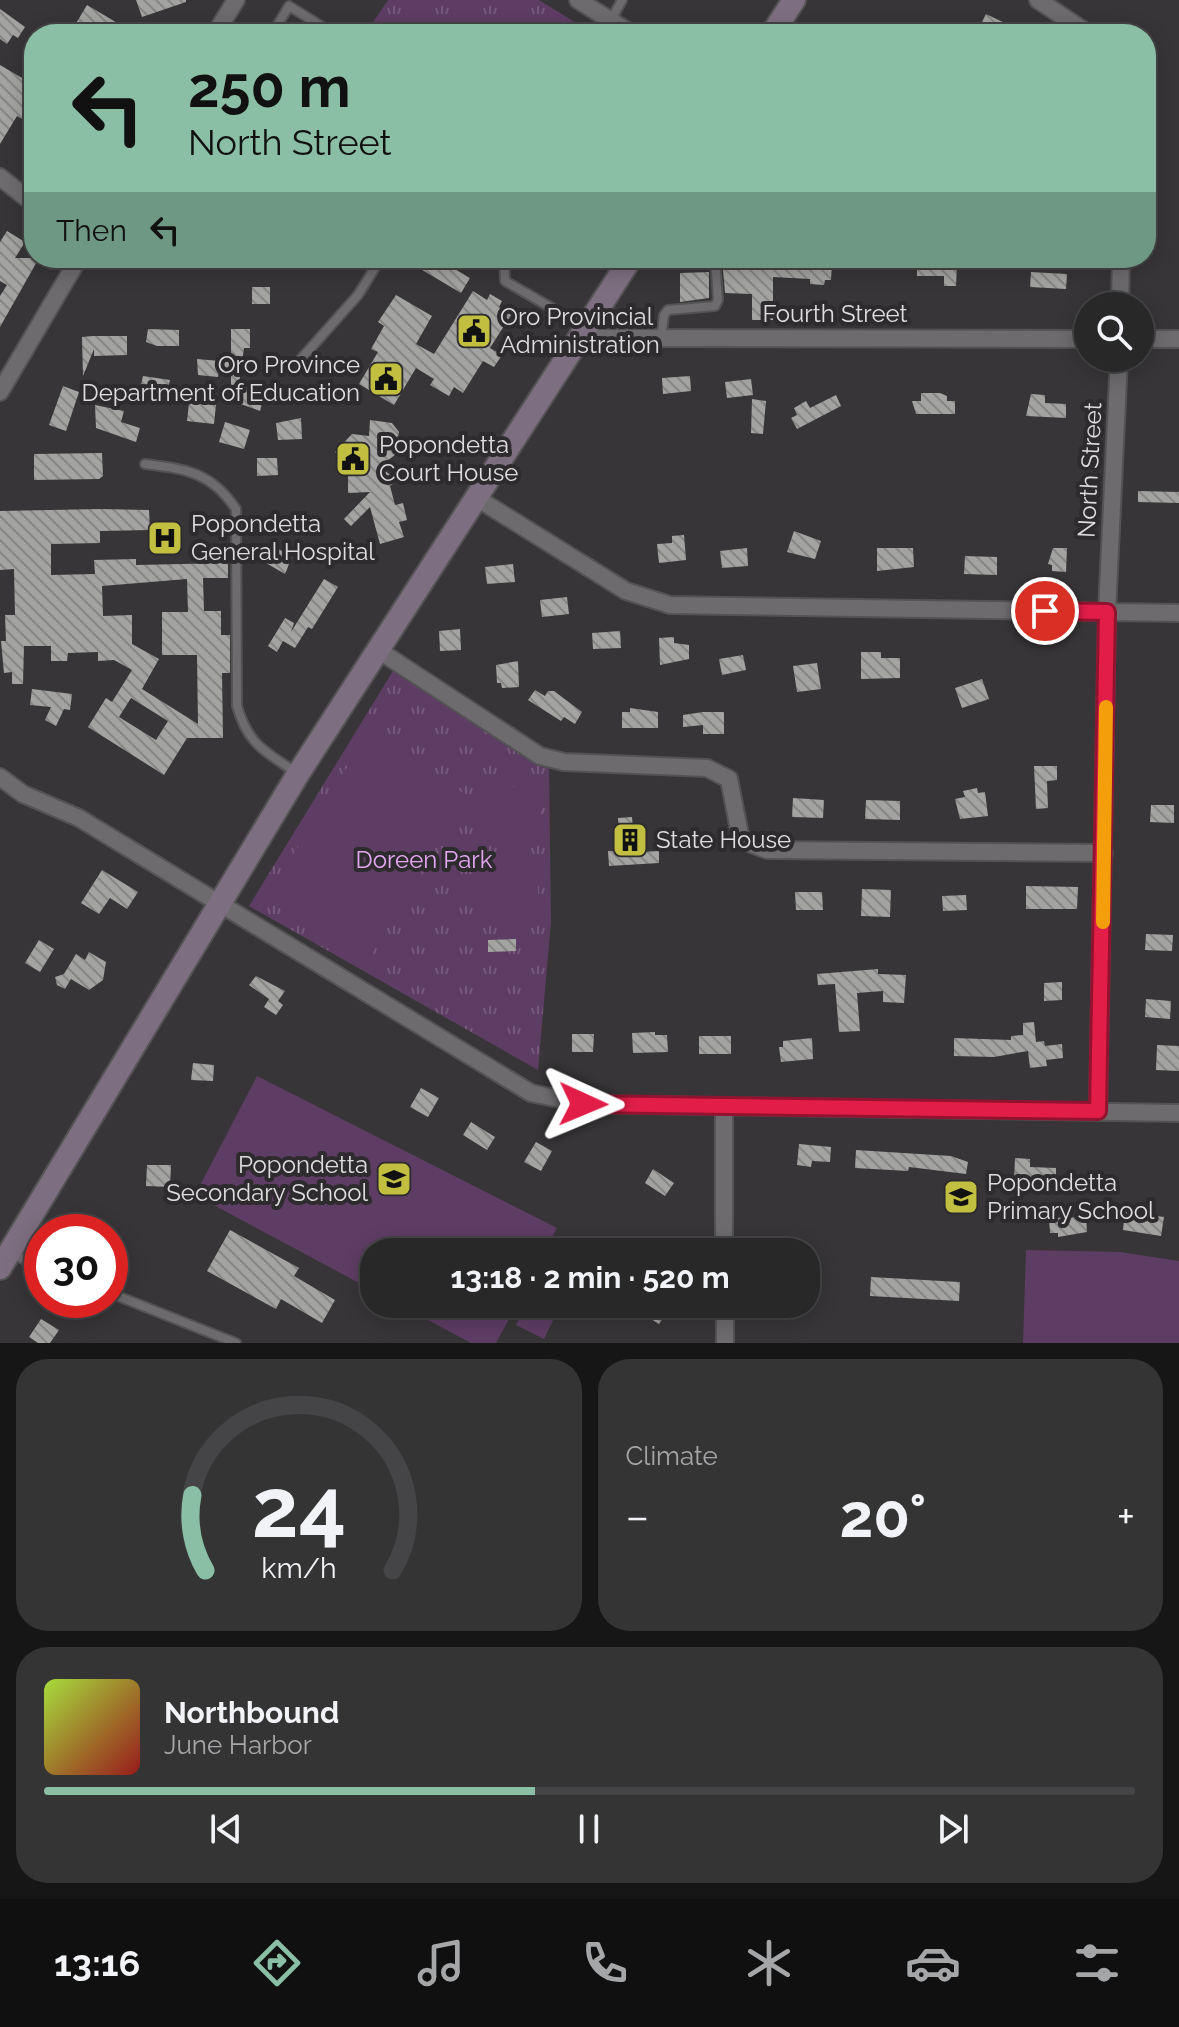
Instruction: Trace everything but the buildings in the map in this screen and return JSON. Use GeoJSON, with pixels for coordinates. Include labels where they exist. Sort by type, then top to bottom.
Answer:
{"type":"FeatureCollection","features":[{"type":"Feature","properties":{"kind":"main road"},"geometry":{"type":"LineString","coordinates":[[778,24],[794,0]]}},
{"type":"Feature","properties":{"kind":"main road"},"geometry":{"type":"LineString","coordinates":[[4,1261],[298,774],[625,268]]}},
{"type":"Feature","properties":{"kind":"street"},"geometry":{"type":"LineString","coordinates":[[221,24],[236,0]]}},
{"type":"Feature","properties":{"kind":"street"},"geometry":{"type":"LineString","coordinates":[[578,0],[616,24]]}},
{"type":"Feature","properties":{"kind":"street"},"geometry":{"type":"LineString","coordinates":[[1038,0],[1074,24]]}},
{"type":"Feature","properties":{"kind":"street"},"geometry":{"type":"LineString","coordinates":[[0,177],[24,196]]}},
{"type":"Feature","properties":{"kind":"street"},"geometry":{"type":"LineString","coordinates":[[0,392],[73,268]]}},
{"type":"Feature","properties":{"kind":"street"},"geometry":{"type":"LineString","coordinates":[[1120,292],[1121,268]]}},
{"type":"Feature","properties":{"kind":"street","name":"Fourth Street"},"geometry":{"type":"LineString","coordinates":[[584,333],[661,338],[1074,339]]}},
{"type":"Feature","properties":{"kind":"street"},"geometry":{"type":"LineString","coordinates":[[1154,339],[1179,339]]}},
{"type":"Feature","properties":{"kind":"street","name":"North Street"},"geometry":{"type":"LineString","coordinates":[[1098,1111],[1107,612],[1118,372]]}},
{"type":"Feature","properties":{"kind":"street"},"geometry":{"type":"LineString","coordinates":[[475,497],[626,591],[670,605],[1179,613]]}},
{"type":"Feature","properties":{"kind":"street"},"geometry":{"type":"LineString","coordinates":[[378,650],[540,756],[564,762],[707,768],[729,779],[741,840],[767,850],[1104,853]]}},
{"type":"Feature","properties":{"kind":"street"},"geometry":{"type":"LineString","coordinates":[[0,777],[23,794],[79,818],[531,1093],[583,1104],[1179,1113]]}},
{"type":"Feature","properties":{"kind":"street"},"geometry":{"type":"LineString","coordinates":[[724,1107],[724,1238]]}},
{"type":"Feature","properties":{"kind":"street"},"geometry":{"type":"LineString","coordinates":[[725,1318],[725,1343]]}},
{"type":"Feature","properties":{"kind":"lane"},"geometry":{"type":"LineString","coordinates":[[610,20],[622,0]]}},
{"type":"Feature","properties":{"kind":"lane"},"geometry":{"type":"LineString","coordinates":[[278,24],[289,6],[318,24]]}},
{"type":"Feature","properties":{"kind":"lane"},"geometry":{"type":"LineString","coordinates":[[300,360],[358,295],[375,268]]}},
{"type":"Feature","properties":{"kind":"lane"},"geometry":{"type":"LineString","coordinates":[[504,268],[505,281],[584,333]]}},
{"type":"Feature","properties":{"kind":"lane"},"geometry":{"type":"LineString","coordinates":[[661,338],[664,315],[668,310],[715,306],[718,300],[716,268]]}},
{"type":"Feature","properties":{"kind":"lane"},"geometry":{"type":"LineString","coordinates":[[145,464],[192,470],[226,495],[236,509],[237,706],[244,730],[254,744],[298,774]]}},
{"type":"Feature","properties":{"kind":"lane"},"geometry":{"type":"LineString","coordinates":[[4,1261],[24,1264]]}},
{"type":"Feature","properties":{"kind":"lane"},"geometry":{"type":"LineString","coordinates":[[128,1300],[236,1343]]}},
{"type":"Feature","properties":{"kind":"green space"},"geometry":{"type":"Polygon","coordinates":[[[388,0],[539,0],[578,24],[372,24],[388,0]]]}},
{"type":"Feature","properties":{"kind":"green space","name":"Doreen Park"},"geometry":{"type":"Polygon","coordinates":[[[393,671],[549,769],[551,922],[538,1070],[249,906],[393,671]]]}},
{"type":"Feature","properties":{"kind":"green space"},"geometry":{"type":"Polygon","coordinates":[[[367,735],[465,794],[369,959],[265,900],[367,735]]]}},
{"type":"Feature","properties":{"kind":"green space"},"geometry":{"type":"Polygon","coordinates":[[[482,786],[541,787],[541,844],[482,844],[482,786]]]}},
{"type":"Feature","properties":{"kind":"green space"},"geometry":{"type":"Polygon","coordinates":[[[474,862],[538,862],[538,924],[474,924],[474,862]]]}},
{"type":"Feature","properties":{"kind":"green space"},"geometry":{"type":"Polygon","coordinates":[[[257,1076],[557,1228],[552,1238],[360,1238],[360,1283],[195,1195],[257,1076]]]}},
{"type":"Feature","properties":{"kind":"green space"},"geometry":{"type":"Polygon","coordinates":[[[1026,1250],[1120,1252],[1179,1261],[1179,1343],[1023,1343],[1026,1250]]]}},
{"type":"Feature","properties":{"kind":"green space"},"geometry":{"type":"Polygon","coordinates":[[[424,1318],[509,1318],[496,1343],[471,1343],[424,1318]]]}},
{"type":"Feature","properties":{"kind":"green space"},"geometry":{"type":"Polygon","coordinates":[[[520,1318],[554,1318],[544,1339],[516,1325],[520,1318]]]}},
{"type":"Feature","properties":{"kind":"slow traffic"},"geometry":{"type":"LineString","coordinates":[[1103,922],[1106,707]]}},
{"type":"Feature","properties":{"kind":"place","name":"Oro Provincial Administration"},"geometry":{"type":"Point","coordinates":[474,331]}},
{"type":"Feature","properties":{"kind":"place","name":"Oro Province Department of Education"},"geometry":{"type":"Point","coordinates":[386,379]}},
{"type":"Feature","properties":{"kind":"place","name":"Popondetta Court House"},"geometry":{"type":"Point","coordinates":[353,459]}},
{"type":"Feature","properties":{"kind":"place","name":"Popondetta General Hospital"},"geometry":{"type":"Point","coordinates":[165,538]}},
{"type":"Feature","properties":{"kind":"place","name":"State House"},"geometry":{"type":"Point","coordinates":[630,840]}},
{"type":"Feature","properties":{"kind":"place","name":"Popondetta Secondary School"},"geometry":{"type":"Point","coordinates":[394,1179]}},
{"type":"Feature","properties":{"kind":"place","name":"Popondetta Primary School"},"geometry":{"type":"Point","coordinates":[961,1197]}},
{"type":"Feature","properties":{"kind":"route"},"geometry":{"type":"LineString","coordinates":[[583,1104],[1098,1111],[1107,612],[1045,611]]}}]}
